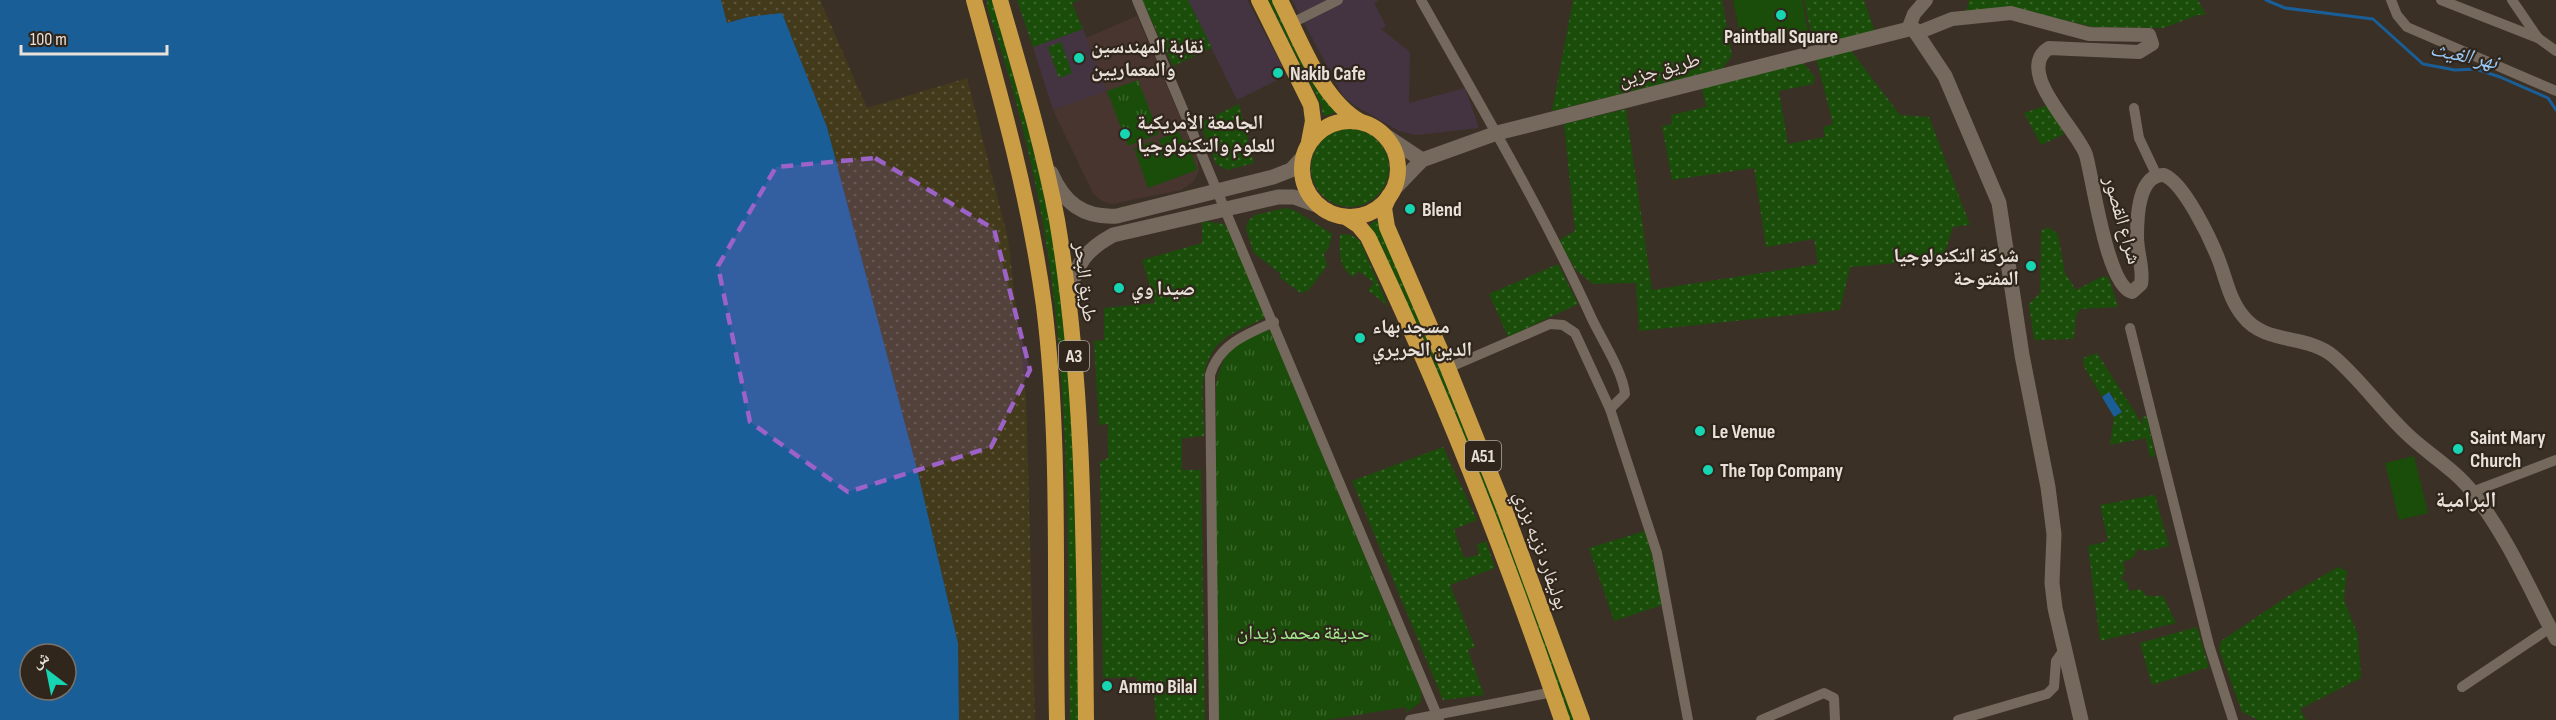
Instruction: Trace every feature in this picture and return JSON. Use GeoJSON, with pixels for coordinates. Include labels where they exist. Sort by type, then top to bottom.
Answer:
{"type":"FeatureCollection","features":[{"type":"Feature","properties":{"kind":"highway","name":"A3"},"geometry":{"type":"LineString","coordinates":[[974,0],[1016,158],[1044,307],[1052,414],[1057,720]]}},
{"type":"Feature","properties":{"kind":"highway","name":"طريق البحر"},"geometry":{"type":"LineString","coordinates":[[1000,0],[1039,138],[1056,220],[1067,296],[1077,385],[1086,720]]}},
{"type":"Feature","properties":{"kind":"highway"},"geometry":{"type":"LineString","coordinates":[[1259,0],[1311,105],[1313,121],[1306,150],[1304,184],[1319,206]]}},
{"type":"Feature","properties":{"kind":"highway"},"geometry":{"type":"LineString","coordinates":[[1280,0],[1329,93],[1343,111],[1383,134]]}},
{"type":"Feature","properties":{"kind":"highway"},"geometry":{"type":"LineString","coordinates":[[1306,150],[1319,131],[1332,124],[1347,121],[1362,122]]}},
{"type":"Feature","properties":{"kind":"highway","name":"A51"},"geometry":{"type":"LineString","coordinates":[[1383,134],[1392,146],[1397,160],[1398,175],[1391,193]]}},
{"type":"Feature","properties":{"kind":"highway"},"geometry":{"type":"LineString","coordinates":[[1346,217],[1371,212],[1391,193]]}},
{"type":"Feature","properties":{"kind":"highway","name":"بوليفارد نزيه بزري"},"geometry":{"type":"LineString","coordinates":[[1391,193],[1384,213],[1386,227],[1448,368],[1504,508],[1582,720]]}},
{"type":"Feature","properties":{"kind":"highway","name":"A51"},"geometry":{"type":"LineString","coordinates":[[1319,206],[1335,215],[1346,217]]}},
{"type":"Feature","properties":{"kind":"highway","name":"بوليفارد نزيه بزري"},"geometry":{"type":"LineString","coordinates":[[1346,217],[1358,225],[1368,237],[1429,372],[1489,514],[1562,720]]}},
{"type":"Feature","properties":{"kind":"main road"},"geometry":{"type":"LineString","coordinates":[[1913,30],[1945,76],[1999,203],[2024,364],[2048,487],[2054,534],[2053,593],[2080,720]]}},
{"type":"Feature","properties":{"kind":"main road","name":"طريق جزين"},"geometry":{"type":"LineString","coordinates":[[1391,193],[1422,160],[1497,133],[1727,73],[1913,30]]}},
{"type":"Feature","properties":{"kind":"main road"},"geometry":{"type":"LineString","coordinates":[[1383,134],[1422,160]]}},
{"type":"Feature","properties":{"kind":"main road"},"geometry":{"type":"LineString","coordinates":[[1039,138],[1064,197],[1087,214],[1107,217],[1131,214],[1283,174],[1294,168],[1306,150]]}},
{"type":"Feature","properties":{"kind":"main road"},"geometry":{"type":"LineString","coordinates":[[1067,296],[1078,264],[1092,247],[1106,238],[1224,208],[1286,196],[1319,206]]}},
{"type":"Feature","properties":{"kind":"street"},"geometry":{"type":"LineString","coordinates":[[1137,0],[1439,718]]}},
{"type":"Feature","properties":{"kind":"street"},"geometry":{"type":"LineString","coordinates":[[1292,23],[1338,0]]}},
{"type":"Feature","properties":{"kind":"street"},"geometry":{"type":"LineString","coordinates":[[1421,0],[1497,133],[1578,288],[1623,384],[1625,394],[1610,409]]}},
{"type":"Feature","properties":{"kind":"street"},"geometry":{"type":"LineString","coordinates":[[1913,30],[1914,14],[1926,0]]}},
{"type":"Feature","properties":{"kind":"street"},"geometry":{"type":"LineString","coordinates":[[2391,0],[2397,15],[2407,27],[2556,90]]}},
{"type":"Feature","properties":{"kind":"street"},"geometry":{"type":"LineString","coordinates":[[2441,0],[2538,38],[2556,51]]}},
{"type":"Feature","properties":{"kind":"street"},"geometry":{"type":"LineString","coordinates":[[2512,0],[2538,38]]}},
{"type":"Feature","properties":{"kind":"street","name":"شراع القصور"},"geometry":{"type":"LineString","coordinates":[[1913,30],[1952,19],[2004,13],[2024,15],[2089,34],[2150,36],[2152,44],[2139,52],[2049,48],[2043,51],[2038,62],[2040,79],[2047,95],[2085,154],[2107,249],[2122,287],[2129,292],[2137,290],[2142,279],[2137,238],[2143,192],[2146,184],[2157,176]]}},
{"type":"Feature","properties":{"kind":"street"},"geometry":{"type":"LineString","coordinates":[[2134,108],[2139,138],[2157,176],[2169,177],[2190,203],[2218,258],[2231,298],[2248,322],[2261,332],[2321,348],[2332,355],[2405,432],[2472,492],[2522,572],[2553,634],[2462,687]]}},
{"type":"Feature","properties":{"kind":"street"},"geometry":{"type":"LineString","coordinates":[[1214,720],[1210,375],[1216,361],[1234,341],[1274,322]]}},
{"type":"Feature","properties":{"kind":"street"},"geometry":{"type":"LineString","coordinates":[[1448,368],[1534,330],[1559,323],[1575,333],[1610,409],[1657,554],[1688,720]]}},
{"type":"Feature","properties":{"kind":"street"},"geometry":{"type":"LineString","coordinates":[[2130,328],[2210,645],[2233,720]]}},
{"type":"Feature","properties":{"kind":"street"},"geometry":{"type":"LineString","coordinates":[[2472,492],[2556,460]]}},
{"type":"Feature","properties":{"kind":"street"},"geometry":{"type":"LineString","coordinates":[[1958,720],[2047,694],[2054,687],[2056,661],[2064,650]]}},
{"type":"Feature","properties":{"kind":"street"},"geometry":{"type":"LineString","coordinates":[[1410,720],[1439,718],[1552,692]]}},
{"type":"Feature","properties":{"kind":"street"},"geometry":{"type":"LineString","coordinates":[[1761,720],[1824,693],[1834,698],[1835,720]]}},
{"type":"Feature","properties":{"kind":"highlighted area"},"geometry":{"type":"Polygon","coordinates":[[[875,158],[994,229],[1030,370],[991,447],[848,492],[750,422],[718,266],[776,167],[875,158]]]}},
{"type":"Feature","properties":{"kind":"shaded area"},"geometry":{"type":"Polygon","coordinates":[[[1188,0],[1247,0],[1287,75],[1237,100],[1188,0]]]}},
{"type":"Feature","properties":{"kind":"shaded area"},"geometry":{"type":"Polygon","coordinates":[[[1292,0],[1379,0],[1374,3],[1386,26],[1381,29],[1410,52],[1409,103],[1465,88],[1479,128],[1416,135],[1399,131],[1354,105],[1343,96],[1292,0]]]}},
{"type":"Feature","properties":{"kind":"shaded area","name":"الجامعة الأمريكية للعلوم والتكنولوجيا"},"geometry":{"type":"Polygon","coordinates":[[[1137,16],[1197,157],[1199,171],[1193,182],[1181,190],[1112,204],[1102,201],[1093,193],[1053,110],[1107,91],[1086,38],[1137,16]]]}},
{"type":"Feature","properties":{"kind":"shaded area"},"geometry":{"type":"Polygon","coordinates":[[[1083,29],[1107,91],[1053,110],[1033,47],[1083,29]]]}},
{"type":"Feature","properties":{"kind":"green space"},"geometry":{"type":"Polygon","coordinates":[[[987,0],[993,0],[1034,152],[1051,229],[1063,306],[1072,409],[1079,720],[1070,720],[1066,462],[1055,308],[1044,232],[1029,156],[1010,80],[987,7],[987,0]]]}},
{"type":"Feature","properties":{"kind":"green space"},"geometry":{"type":"Polygon","coordinates":[[[1017,0],[1079,0],[1072,3],[1083,29],[1033,47],[1017,0]]]}},
{"type":"Feature","properties":{"kind":"green space"},"geometry":{"type":"Polygon","coordinates":[[[1142,0],[1188,0],[1212,48],[1173,66],[1142,0]]]}},
{"type":"Feature","properties":{"kind":"green space"},"geometry":{"type":"Polygon","coordinates":[[[1268,0],[1274,0],[1335,113],[1325,116],[1322,112],[1322,107],[1268,0]]]}},
{"type":"Feature","properties":{"kind":"green space"},"geometry":{"type":"Polygon","coordinates":[[[1573,0],[1722,0],[1732,56],[1722,69],[1552,111],[1573,0]]]}},
{"type":"Feature","properties":{"kind":"green space","name":"Paintball Square"},"geometry":{"type":"Polygon","coordinates":[[[1733,0],[1802,0],[1808,31],[1763,41],[1761,34],[1741,39],[1733,0]]]}},
{"type":"Feature","properties":{"kind":"green space"},"geometry":{"type":"Polygon","coordinates":[[[1804,0],[1864,0],[1875,32],[1814,47],[1804,0]]]}},
{"type":"Feature","properties":{"kind":"green space"},"geometry":{"type":"Polygon","coordinates":[[[1969,0],[2198,0],[2206,15],[2198,15],[2163,28],[2093,27],[2013,8],[1966,12],[1969,0]]]}},
{"type":"Feature","properties":{"kind":"green space"},"geometry":{"type":"Polygon","coordinates":[[[1061,42],[1072,73],[1059,78],[1048,47],[1061,42]]]}},
{"type":"Feature","properties":{"kind":"green space"},"geometry":{"type":"Polygon","coordinates":[[[1849,48],[1900,115],[1929,117],[1970,225],[1953,227],[1943,259],[1850,267],[1840,310],[1639,331],[1636,283],[1593,284],[1575,269],[1559,240],[1575,231],[1564,124],[1626,109],[1652,290],[1818,264],[1814,239],[1766,247],[1754,168],[1672,180],[1662,126],[1672,124],[1671,115],[1706,107],[1701,84],[1800,59],[1815,77],[1813,84],[1779,91],[1788,144],[1825,137],[1823,127],[1833,124],[1815,54],[1849,48]]]}},
{"type":"Feature","properties":{"kind":"green space"},"geometry":{"type":"Polygon","coordinates":[[[1138,80],[1159,134],[1128,146],[1107,91],[1138,80]]]}},
{"type":"Feature","properties":{"kind":"green space"},"geometry":{"type":"Polygon","coordinates":[[[1239,104],[1254,163],[1227,170],[1216,164],[1200,123],[1239,104]]]}},
{"type":"Feature","properties":{"kind":"green space"},"geometry":{"type":"Polygon","coordinates":[[[2048,105],[2064,134],[2041,145],[2024,113],[2048,105]]]}},
{"type":"Feature","properties":{"kind":"green space"},"geometry":{"type":"Polygon","coordinates":[[[1350,129],[1365,132],[1377,141],[1386,153],[1389,168],[1386,183],[1377,195],[1365,204],[1350,207],[1335,204],[1323,195],[1314,183],[1311,168],[1314,153],[1323,141],[1335,132],[1350,129]]]}},
{"type":"Feature","properties":{"kind":"green space"},"geometry":{"type":"Polygon","coordinates":[[[1179,132],[1183,141],[1187,140],[1197,170],[1148,188],[1134,148],[1153,141],[1157,151],[1162,149],[1159,139],[1179,132]]]}},
{"type":"Feature","properties":{"kind":"green space"},"geometry":{"type":"Polygon","coordinates":[[[1286,208],[1296,211],[1332,234],[1329,247],[1324,254],[1327,266],[1307,292],[1305,290],[1302,294],[1279,277],[1281,274],[1254,253],[1246,229],[1248,221],[1255,215],[1286,208]]]}},
{"type":"Feature","properties":{"kind":"green space"},"geometry":{"type":"Polygon","coordinates":[[[1202,221],[1224,224],[1265,314],[1264,318],[1223,340],[1214,349],[1208,360],[1203,385],[1204,436],[1182,438],[1182,470],[1201,470],[1205,720],[1156,720],[1154,693],[1138,694],[1137,677],[1103,678],[1100,462],[1108,458],[1108,424],[1099,425],[1094,341],[1104,340],[1104,308],[1155,303],[1142,260],[1202,243],[1202,221]]]}},
{"type":"Feature","properties":{"kind":"green space"},"geometry":{"type":"Polygon","coordinates":[[[1374,221],[1380,221],[1478,454],[1576,720],[1568,720],[1370,229],[1374,221]]]}},
{"type":"Feature","properties":{"kind":"green space"},"geometry":{"type":"Polygon","coordinates":[[[2048,227],[2058,234],[2065,273],[2076,290],[2103,276],[2109,278],[2118,307],[2080,309],[2076,316],[2074,339],[2034,340],[2029,304],[2040,293],[2041,231],[2048,227]]]}},
{"type":"Feature","properties":{"kind":"green space"},"geometry":{"type":"Polygon","coordinates":[[[1340,234],[1351,235],[1360,241],[1388,306],[1368,290],[1374,283],[1359,271],[1353,277],[1344,268],[1340,258],[1340,234]]]}},
{"type":"Feature","properties":{"kind":"green space"},"geometry":{"type":"Polygon","coordinates":[[[1558,264],[1578,304],[1508,337],[1489,294],[1558,264]]]}},
{"type":"Feature","properties":{"kind":"green space","name":"حديقة محمد زيدان"},"geometry":{"type":"Polygon","coordinates":[[[1270,330],[1421,691],[1421,702],[1407,712],[1406,707],[1327,720],[1216,720],[1216,385],[1222,364],[1232,348],[1248,337],[1270,330]]]}},
{"type":"Feature","properties":{"kind":"green space"},"geometry":{"type":"Polygon","coordinates":[[[2097,353],[2143,425],[2142,417],[2147,416],[2155,456],[2150,457],[2146,438],[2110,445],[2114,417],[2122,412],[2110,392],[2102,397],[2084,367],[2083,358],[2097,353]]]}},
{"type":"Feature","properties":{"kind":"green space"},"geometry":{"type":"Polygon","coordinates":[[[1443,447],[1477,520],[1454,529],[1464,558],[1479,555],[1477,545],[1486,541],[1495,568],[1450,585],[1475,647],[1468,650],[1484,695],[1443,700],[1352,481],[1443,447]]]}},
{"type":"Feature","properties":{"kind":"green space"},"geometry":{"type":"Polygon","coordinates":[[[2414,456],[2428,513],[2399,520],[2385,463],[2414,456]]]}},
{"type":"Feature","properties":{"kind":"green space"},"geometry":{"type":"Polygon","coordinates":[[[2155,495],[2169,546],[2147,551],[2138,549],[2133,558],[2123,562],[2125,571],[2121,579],[2127,582],[2129,591],[2140,589],[2147,596],[2163,596],[2176,623],[2100,641],[2088,546],[2108,541],[2100,505],[2155,495]]]}},
{"type":"Feature","properties":{"kind":"green space"},"geometry":{"type":"Polygon","coordinates":[[[1645,531],[1665,604],[1614,621],[1589,548],[1645,531]]]}},
{"type":"Feature","properties":{"kind":"green space"},"geometry":{"type":"Polygon","coordinates":[[[2338,567],[2347,571],[2344,600],[2358,635],[2361,678],[2300,709],[2306,720],[2258,720],[2242,712],[2219,649],[2221,641],[2288,596],[2338,567]]]}},
{"type":"Feature","properties":{"kind":"green space"},"geometry":{"type":"Polygon","coordinates":[[[2197,627],[2209,667],[2152,685],[2140,643],[2197,627]]]}},
{"type":"Feature","properties":{"kind":"sand"},"geometry":{"type":"Polygon","coordinates":[[[721,0],[820,0],[867,108],[967,78],[1008,239],[1026,397],[1035,720],[959,720],[958,643],[918,473],[827,127],[782,14],[748,17],[726,23],[721,0]]]}},
{"type":"Feature","properties":{"kind":"water"},"geometry":{"type":"Polygon","coordinates":[[[0,0],[721,0],[727,23],[748,17],[782,13],[827,127],[918,473],[958,643],[959,720],[0,720],[0,0]]]}},
{"type":"Feature","properties":{"kind":"water"},"geometry":{"type":"Polygon","coordinates":[[[2109,392],[2122,412],[2114,417],[2102,397],[2109,392]]]}},
{"type":"Feature","properties":{"kind":"waterway","name":"نهر الغيث"},"geometry":{"type":"LineString","coordinates":[[2266,0],[2285,8],[2373,19],[2423,64],[2455,70],[2476,69],[2500,77],[2548,98],[2556,110]]}},
{"type":"Feature","properties":{"kind":"place","name":"Paintball Square"},"geometry":{"type":"Point","coordinates":[1781,15]}},
{"type":"Feature","properties":{"kind":"place","name":"نقابة المهندسين والمعماريين"},"geometry":{"type":"Point","coordinates":[1079,58]}},
{"type":"Feature","properties":{"kind":"place","name":"Nakib Cafe"},"geometry":{"type":"Point","coordinates":[1278,73]}},
{"type":"Feature","properties":{"kind":"place","name":"الجامعة الأمريكية للعلوم والتكنولوجيا"},"geometry":{"type":"Point","coordinates":[1125,134]}},
{"type":"Feature","properties":{"kind":"place","name":"Blend"},"geometry":{"type":"Point","coordinates":[1410,209]}},
{"type":"Feature","properties":{"kind":"place","name":"شركة التكنولوجيا المفتوحة"},"geometry":{"type":"Point","coordinates":[2031,266]}},
{"type":"Feature","properties":{"kind":"place","name":"صيدا وي"},"geometry":{"type":"Point","coordinates":[1119,288]}},
{"type":"Feature","properties":{"kind":"place","name":"مسجد بهاء الدين الحريري"},"geometry":{"type":"Point","coordinates":[1360,338]}},
{"type":"Feature","properties":{"kind":"place","name":"Le Venue"},"geometry":{"type":"Point","coordinates":[1700,431]}},
{"type":"Feature","properties":{"kind":"place","name":"Saint Mary Church"},"geometry":{"type":"Point","coordinates":[2458,449]}},
{"type":"Feature","properties":{"kind":"place","name":"The Top Company"},"geometry":{"type":"Point","coordinates":[1708,470]}},
{"type":"Feature","properties":{"kind":"place","name":"Ammo Bilal"},"geometry":{"type":"Point","coordinates":[1107,686]}},
{"type":"Feature","properties":{"kind":"district","name":"البرامية"},"geometry":{"type":"Point","coordinates":[2466,499]}}]}
